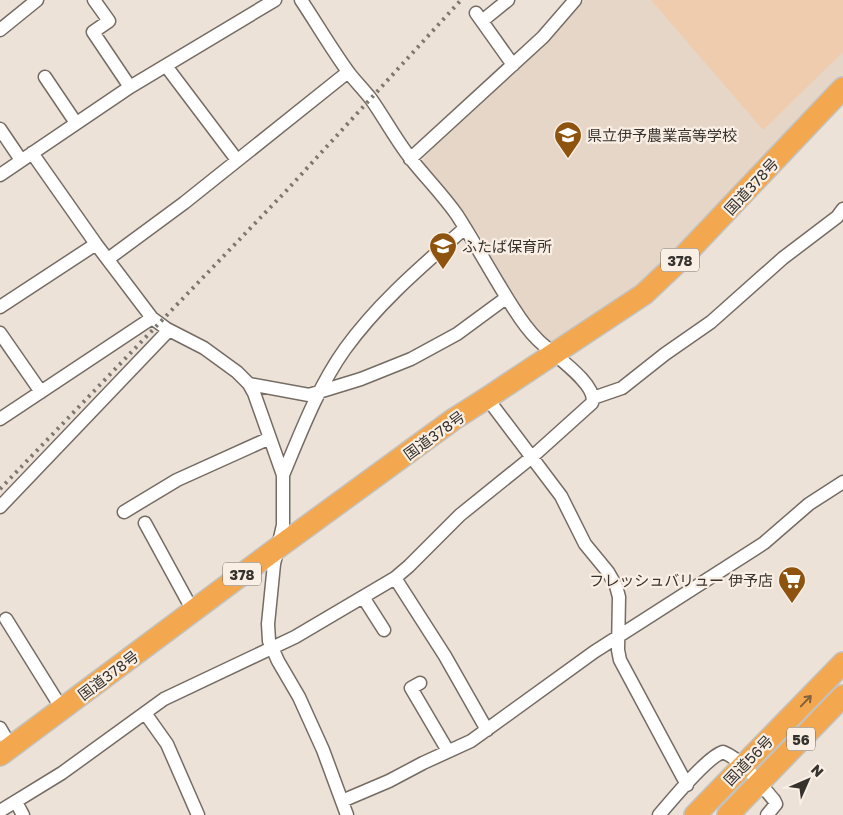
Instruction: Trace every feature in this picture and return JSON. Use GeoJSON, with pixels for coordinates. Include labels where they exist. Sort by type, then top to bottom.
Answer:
{"type":"FeatureCollection","features":[{"type":"Feature","properties":{"kind":"highway","name":"国道378号"},"geometry":{"type":"LineString","coordinates":[[6,751],[280,546],[454,419],[644,294],[662,278],[843,88]]}},
{"type":"Feature","properties":{"kind":"highway","name":"国道56号"},"geometry":{"type":"LineString","coordinates":[[695,815],[843,663]]}},
{"type":"Feature","properties":{"kind":"highway","name":"国道56号"},"geometry":{"type":"LineString","coordinates":[[728,815],[843,696]]}},
{"type":"Feature","properties":{"kind":"street"},"geometry":{"type":"LineString","coordinates":[[0,30],[37,0]]}},
{"type":"Feature","properties":{"kind":"street"},"geometry":{"type":"LineString","coordinates":[[94,0],[109,21],[93,32],[130,87]]}},
{"type":"Feature","properties":{"kind":"street"},"geometry":{"type":"LineString","coordinates":[[0,175],[130,87],[275,0]]}},
{"type":"Feature","properties":{"kind":"street"},"geometry":{"type":"LineString","coordinates":[[0,811],[62,773],[145,713],[180,691],[295,637],[395,578],[473,503],[506,480],[592,403],[591,390],[567,364],[538,340],[522,321],[506,298],[480,251],[444,197],[410,158],[371,100],[348,72],[301,0]]}},
{"type":"Feature","properties":{"kind":"street"},"geometry":{"type":"LineString","coordinates":[[508,0],[479,17],[513,65]]}},
{"type":"Feature","properties":{"kind":"street"},"geometry":{"type":"LineString","coordinates":[[410,158],[513,65],[576,0]]}},
{"type":"Feature","properties":{"kind":"street"},"geometry":{"type":"LineString","coordinates":[[166,66],[237,160]]}},
{"type":"Feature","properties":{"kind":"street"},"geometry":{"type":"LineString","coordinates":[[108,259],[184,203],[348,72]]}},
{"type":"Feature","properties":{"kind":"street"},"geometry":{"type":"LineString","coordinates":[[44,77],[76,123]]}},
{"type":"Feature","properties":{"kind":"street"},"geometry":{"type":"LineString","coordinates":[[0,129],[27,156],[152,318],[169,330],[204,348],[237,372],[249,384],[284,475],[284,525],[274,564],[268,624],[269,641],[299,697],[315,732],[347,815]]}},
{"type":"Feature","properties":{"kind":"street"},"geometry":{"type":"LineString","coordinates":[[593,398],[622,388],[711,322],[783,258],[836,217],[843,209]]}},
{"type":"Feature","properties":{"kind":"street"},"geometry":{"type":"LineString","coordinates":[[284,475],[306,420],[345,350],[371,317],[404,282],[465,228]]}},
{"type":"Feature","properties":{"kind":"street"},"geometry":{"type":"LineString","coordinates":[[0,306],[96,244]]}},
{"type":"Feature","properties":{"kind":"street"},"geometry":{"type":"LineString","coordinates":[[249,384],[309,395],[361,379],[411,359],[457,334],[506,298]]}},
{"type":"Feature","properties":{"kind":"street"},"geometry":{"type":"LineString","coordinates":[[0,419],[152,318]]}},
{"type":"Feature","properties":{"kind":"street"},"geometry":{"type":"LineString","coordinates":[[0,507],[169,330]]}},
{"type":"Feature","properties":{"kind":"street"},"geometry":{"type":"LineString","coordinates":[[0,333],[41,392]]}},
{"type":"Feature","properties":{"kind":"street"},"geometry":{"type":"LineString","coordinates":[[488,398],[561,496],[585,544],[608,572],[616,586],[619,597],[618,650],[620,660],[687,785]]}},
{"type":"Feature","properties":{"kind":"street"},"geometry":{"type":"LineString","coordinates":[[124,512],[177,480],[270,438]]}},
{"type":"Feature","properties":{"kind":"street"},"geometry":{"type":"LineString","coordinates":[[342,801],[389,781],[471,741],[594,652],[764,543],[809,504],[843,482]]}},
{"type":"Feature","properties":{"kind":"street"},"geometry":{"type":"LineString","coordinates":[[145,522],[193,611]]}},
{"type":"Feature","properties":{"kind":"street"},"geometry":{"type":"LineString","coordinates":[[395,578],[445,656],[487,730]]}},
{"type":"Feature","properties":{"kind":"street"},"geometry":{"type":"LineString","coordinates":[[363,598],[384,630]]}},
{"type":"Feature","properties":{"kind":"street"},"geometry":{"type":"LineString","coordinates":[[6,619],[62,709]]}},
{"type":"Feature","properties":{"kind":"street"},"geometry":{"type":"LineString","coordinates":[[420,683],[410,688],[448,751]]}},
{"type":"Feature","properties":{"kind":"street"},"geometry":{"type":"LineString","coordinates":[[145,713],[166,744],[198,815]]}},
{"type":"Feature","properties":{"kind":"street"},"geometry":{"type":"LineString","coordinates":[[0,728],[6,751]]}},
{"type":"Feature","properties":{"kind":"street"},"geometry":{"type":"LineString","coordinates":[[659,815],[716,754],[723,752],[730,755],[742,766],[776,804],[767,815]]}},
{"type":"Feature","properties":{"kind":"street"},"geometry":{"type":"LineString","coordinates":[[16,802],[23,815]]}},
{"type":"Feature","properties":{"kind":"shaded area"},"geometry":{"type":"Polygon","coordinates":[[[585,0],[843,0],[843,77],[675,255],[650,277],[621,298],[550,342],[523,314],[479,234],[424,165],[423,159],[547,42],[585,0]]]}},
{"type":"Feature","properties":{"kind":"shaded area"},"geometry":{"type":"Polygon","coordinates":[[[651,0],[843,0],[843,52],[763,130],[651,0]]]}},
{"type":"Feature","properties":{"kind":"railway"},"geometry":{"type":"LineString","coordinates":[[0,489],[287,190],[461,0]]}},
{"type":"Feature","properties":{"kind":"place","name":"県立伊予農業高等学校"},"geometry":{"type":"Point","coordinates":[568,159]}},
{"type":"Feature","properties":{"kind":"place","name":"ふたば保育所"},"geometry":{"type":"Point","coordinates":[443,270]}},
{"type":"Feature","properties":{"kind":"place","name":"フレッシュバリュー 伊予店"},"geometry":{"type":"Point","coordinates":[792,604]}}]}
